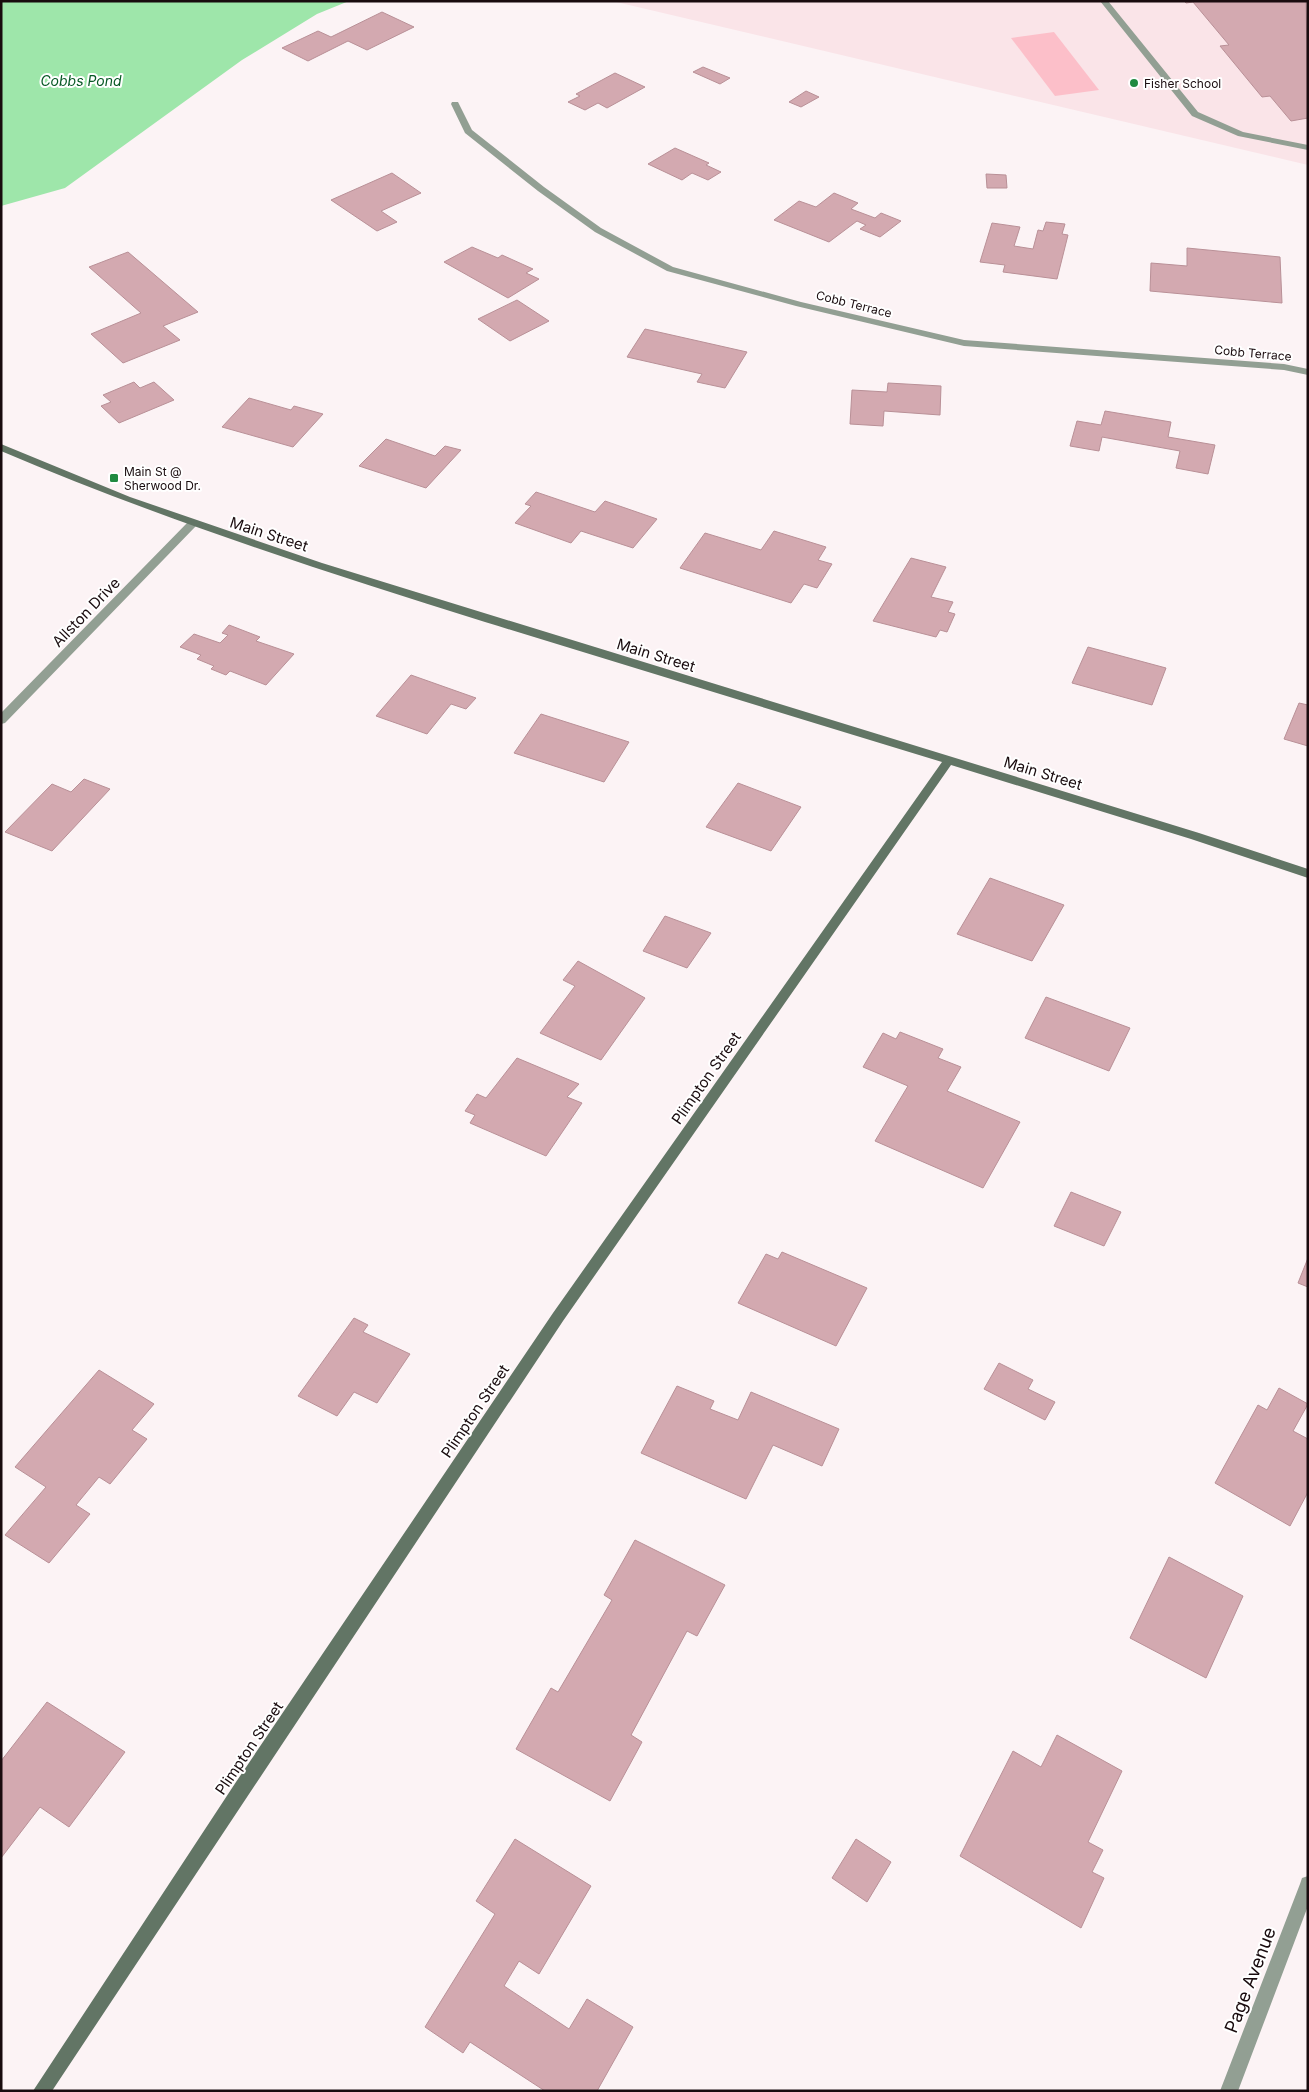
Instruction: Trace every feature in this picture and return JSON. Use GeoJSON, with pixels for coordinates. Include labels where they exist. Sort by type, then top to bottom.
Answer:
{"type":"FeatureCollection","features":[{"type":"Feature","properties":{"kind":"main road","name":"Main Street"},"geometry":{"type":"LineString","coordinates":[[1,447],[100,489],[192,524],[417,598],[1186,833],[1308,874]]}},
{"type":"Feature","properties":{"kind":"main road","name":"Plimpton Street"},"geometry":{"type":"LineString","coordinates":[[42,2091],[242,1788],[558,1317],[949,760]]}},
{"type":"Feature","properties":{"kind":"street"},"geometry":{"type":"LineString","coordinates":[[1104,1],[1195,114],[1241,134],[1308,148]]}},
{"type":"Feature","properties":{"kind":"street","name":"Cobb Terrace"},"geometry":{"type":"LineString","coordinates":[[455,104],[468,131],[541,189],[598,230],[670,269],[809,306],[964,343],[1284,367],[1308,372]]}},
{"type":"Feature","properties":{"kind":"street","name":"Allston Drive"},"geometry":{"type":"LineString","coordinates":[[1,720],[192,524]]}},
{"type":"Feature","properties":{"kind":"street","name":"Page Avenue"},"geometry":{"type":"LineString","coordinates":[[1229,2091],[1308,1884]]}},
{"type":"Feature","properties":{"kind":"shaded area","name":"Fisher School"},"geometry":{"type":"Polygon","coordinates":[[[612,1],[1308,1],[1308,165],[612,1]]]}},
{"type":"Feature","properties":{"kind":"shaded area"},"geometry":{"type":"Polygon","coordinates":[[[1054,32],[1099,90],[1055,96],[1011,38],[1054,32]]]}},
{"type":"Feature","properties":{"kind":"water","name":"Cobbs Pond"},"geometry":{"type":"Polygon","coordinates":[[[1,1],[349,1],[317,14],[242,60],[65,188],[1,206],[1,1]]]}},
{"type":"Feature","properties":{"kind":"building"},"geometry":{"type":"Polygon","coordinates":[[[1184,1],[1306,1],[1308,118],[1291,121],[1270,96],[1262,97],[1220,46],[1229,45],[1193,2],[1186,3],[1184,1]]]}},
{"type":"Feature","properties":{"kind":"building"},"geometry":{"type":"Polygon","coordinates":[[[382,12],[414,27],[367,50],[348,41],[308,61],[282,48],[318,31],[331,37],[382,12]]]}},
{"type":"Feature","properties":{"kind":"building"},"geometry":{"type":"Polygon","coordinates":[[[703,67],[730,78],[720,84],[693,72],[703,67]]]}},
{"type":"Feature","properties":{"kind":"building"},"geometry":{"type":"Polygon","coordinates":[[[615,73],[645,87],[607,108],[598,103],[585,110],[568,102],[580,96],[576,94],[615,73]]]}},
{"type":"Feature","properties":{"kind":"building"},"geometry":{"type":"Polygon","coordinates":[[[806,91],[819,97],[801,107],[789,102],[806,91]]]}},
{"type":"Feature","properties":{"kind":"building"},"geometry":{"type":"Polygon","coordinates":[[[675,148],[709,163],[706,165],[721,172],[708,180],[692,173],[682,180],[648,164],[675,148]]]}},
{"type":"Feature","properties":{"kind":"building"},"geometry":{"type":"Polygon","coordinates":[[[392,173],[421,193],[381,211],[397,222],[377,231],[331,200],[392,173]]]}},
{"type":"Feature","properties":{"kind":"building"},"geometry":{"type":"Polygon","coordinates":[[[986,174],[1006,175],[1007,188],[987,188],[986,174]]]}},
{"type":"Feature","properties":{"kind":"building"},"geometry":{"type":"Polygon","coordinates":[[[834,193],[858,203],[851,209],[875,218],[881,213],[901,221],[880,237],[860,229],[866,225],[857,221],[829,242],[774,220],[799,201],[816,207],[834,193]]]}},
{"type":"Feature","properties":{"kind":"building"},"geometry":{"type":"Polygon","coordinates":[[[1046,222],[1065,224],[1062,234],[1068,235],[1057,279],[1003,272],[1005,265],[980,262],[992,223],[1020,227],[1014,246],[1033,249],[1038,230],[1043,231],[1046,222]]]}},
{"type":"Feature","properties":{"kind":"building"},"geometry":{"type":"Polygon","coordinates":[[[472,247],[498,258],[502,255],[533,269],[526,273],[539,279],[508,298],[444,262],[472,247]]]}},
{"type":"Feature","properties":{"kind":"building"},"geometry":{"type":"Polygon","coordinates":[[[1187,248],[1280,257],[1282,303],[1150,291],[1151,263],[1187,266],[1187,248]]]}},
{"type":"Feature","properties":{"kind":"building"},"geometry":{"type":"Polygon","coordinates":[[[128,252],[198,312],[163,326],[180,340],[123,363],[91,334],[141,313],[89,267],[128,252]]]}},
{"type":"Feature","properties":{"kind":"building"},"geometry":{"type":"Polygon","coordinates":[[[517,300],[549,321],[510,341],[478,319],[517,300]]]}},
{"type":"Feature","properties":{"kind":"building"},"geometry":{"type":"Polygon","coordinates":[[[645,329],[747,352],[725,388],[697,382],[702,374],[627,357],[645,329]]]}},
{"type":"Feature","properties":{"kind":"building"},"geometry":{"type":"Polygon","coordinates":[[[134,382],[140,388],[154,382],[174,400],[119,423],[101,406],[111,402],[103,395],[134,382]]]}},
{"type":"Feature","properties":{"kind":"building"},"geometry":{"type":"Polygon","coordinates":[[[888,383],[941,386],[940,415],[884,411],[883,426],[850,424],[852,390],[887,392],[888,383]]]}},
{"type":"Feature","properties":{"kind":"building"},"geometry":{"type":"Polygon","coordinates":[[[249,398],[291,410],[294,406],[323,414],[293,447],[222,427],[249,398]]]}},
{"type":"Feature","properties":{"kind":"building"},"geometry":{"type":"Polygon","coordinates":[[[1105,411],[1171,422],[1168,437],[1215,445],[1208,474],[1176,468],[1180,451],[1102,437],[1099,451],[1070,446],[1077,421],[1101,425],[1105,411]]]}},
{"type":"Feature","properties":{"kind":"building"},"geometry":{"type":"Polygon","coordinates":[[[386,439],[435,456],[445,446],[461,450],[426,488],[359,466],[386,439]]]}},
{"type":"Feature","properties":{"kind":"building"},"geometry":{"type":"Polygon","coordinates":[[[536,492],[595,512],[605,501],[657,519],[633,548],[581,531],[571,543],[515,523],[531,506],[525,504],[536,492]]]}},
{"type":"Feature","properties":{"kind":"building"},"geometry":{"type":"Polygon","coordinates":[[[774,531],[826,547],[818,560],[832,564],[817,588],[804,584],[791,603],[680,568],[705,533],[761,550],[774,531]]]}},
{"type":"Feature","properties":{"kind":"building"},"geometry":{"type":"Polygon","coordinates":[[[911,558],[946,567],[931,597],[953,602],[948,612],[955,614],[947,632],[940,630],[936,637],[873,621],[911,558]]]}},
{"type":"Feature","properties":{"kind":"building"},"geometry":{"type":"Polygon","coordinates":[[[229,625],[260,637],[256,641],[294,654],[266,685],[230,671],[226,675],[211,669],[214,666],[197,659],[201,655],[180,647],[194,634],[220,643],[228,635],[222,633],[229,625]]]}},
{"type":"Feature","properties":{"kind":"building"},"geometry":{"type":"Polygon","coordinates":[[[1088,647],[1166,668],[1152,705],[1072,683],[1088,647]]]}},
{"type":"Feature","properties":{"kind":"building"},"geometry":{"type":"Polygon","coordinates":[[[411,675],[476,698],[466,709],[451,704],[427,734],[376,716],[411,675]]]}},
{"type":"Feature","properties":{"kind":"building"},"geometry":{"type":"Polygon","coordinates":[[[1299,703],[1308,705],[1308,746],[1284,739],[1299,703]]]}},
{"type":"Feature","properties":{"kind":"building"},"geometry":{"type":"Polygon","coordinates":[[[541,714],[629,742],[604,782],[514,753],[541,714]]]}},
{"type":"Feature","properties":{"kind":"building"},"geometry":{"type":"Polygon","coordinates":[[[84,779],[110,789],[52,851],[5,832],[52,784],[71,792],[84,779]]]}},
{"type":"Feature","properties":{"kind":"building"},"geometry":{"type":"Polygon","coordinates":[[[738,783],[801,807],[771,851],[706,827],[738,783]]]}},
{"type":"Feature","properties":{"kind":"building"},"geometry":{"type":"Polygon","coordinates":[[[990,878],[1064,905],[1032,961],[957,934],[990,878]]]}},
{"type":"Feature","properties":{"kind":"building"},"geometry":{"type":"Polygon","coordinates":[[[665,916],[711,933],[687,968],[643,951],[665,916]]]}},
{"type":"Feature","properties":{"kind":"building"},"geometry":{"type":"Polygon","coordinates":[[[578,961],[645,998],[601,1060],[540,1033],[575,986],[563,980],[578,961]]]}},
{"type":"Feature","properties":{"kind":"building"},"geometry":{"type":"Polygon","coordinates":[[[1046,997],[1130,1028],[1109,1071],[1025,1038],[1046,997]]]}},
{"type":"Feature","properties":{"kind":"building"},"geometry":{"type":"Polygon","coordinates":[[[900,1032],[943,1049],[938,1058],[961,1067],[947,1091],[1020,1122],[983,1188],[875,1141],[908,1086],[863,1067],[883,1033],[896,1039],[900,1032]]]}},
{"type":"Feature","properties":{"kind":"building"},"geometry":{"type":"Polygon","coordinates":[[[517,1058],[579,1084],[567,1097],[582,1103],[546,1156],[470,1123],[475,1115],[465,1111],[477,1094],[486,1098],[517,1058]]]}},
{"type":"Feature","properties":{"kind":"building"},"geometry":{"type":"Polygon","coordinates":[[[1071,1192],[1121,1212],[1104,1246],[1054,1226],[1071,1192]]]}},
{"type":"Feature","properties":{"kind":"building"},"geometry":{"type":"Polygon","coordinates":[[[782,1252],[867,1288],[836,1346],[738,1303],[766,1254],[778,1259],[782,1252]]]}},
{"type":"Feature","properties":{"kind":"building"},"geometry":{"type":"Polygon","coordinates":[[[1308,1258],[1308,1287],[1298,1283],[1308,1258]]]}},
{"type":"Feature","properties":{"kind":"building"},"geometry":{"type":"Polygon","coordinates":[[[354,1318],[368,1325],[363,1332],[410,1354],[377,1403],[354,1392],[337,1416],[298,1396],[354,1318]]]}},
{"type":"Feature","properties":{"kind":"building"},"geometry":{"type":"Polygon","coordinates":[[[999,1363],[1033,1380],[1028,1389],[1055,1402],[1045,1420],[984,1389],[999,1363]]]}},
{"type":"Feature","properties":{"kind":"building"},"geometry":{"type":"Polygon","coordinates":[[[99,1370],[154,1404],[132,1430],[147,1439],[110,1484],[99,1477],[76,1505],[90,1514],[49,1563],[5,1535],[46,1487],[15,1467],[99,1370]]]}},
{"type":"Feature","properties":{"kind":"building"},"geometry":{"type":"Polygon","coordinates":[[[677,1386],[714,1401],[710,1409],[738,1420],[751,1392],[839,1429],[822,1466],[773,1445],[746,1499],[641,1453],[677,1386]]]}},
{"type":"Feature","properties":{"kind":"building"},"geometry":{"type":"Polygon","coordinates":[[[1279,1388],[1308,1404],[1293,1431],[1308,1439],[1308,1492],[1290,1526],[1215,1483],[1258,1405],[1267,1410],[1279,1388]]]}},
{"type":"Feature","properties":{"kind":"building"},"geometry":{"type":"Polygon","coordinates":[[[635,1540],[725,1585],[697,1636],[687,1631],[631,1735],[642,1742],[610,1801],[516,1749],[551,1688],[558,1692],[612,1600],[604,1595],[635,1540]]]}},
{"type":"Feature","properties":{"kind":"building"},"geometry":{"type":"Polygon","coordinates":[[[1169,1557],[1243,1596],[1206,1678],[1130,1638],[1169,1557]]]}},
{"type":"Feature","properties":{"kind":"building"},"geometry":{"type":"Polygon","coordinates":[[[47,1702],[125,1752],[69,1827],[40,1807],[1,1858],[1,1761],[47,1702]]]}},
{"type":"Feature","properties":{"kind":"building"},"geometry":{"type":"Polygon","coordinates":[[[1057,1735],[1122,1771],[1088,1842],[1103,1850],[1092,1872],[1104,1878],[1081,1928],[960,1856],[1013,1751],[1041,1767],[1057,1735]]]}},
{"type":"Feature","properties":{"kind":"building"},"geometry":{"type":"Polygon","coordinates":[[[515,1839],[591,1886],[539,1974],[519,1961],[504,1986],[569,2029],[587,1999],[633,2027],[597,2091],[545,2091],[470,2042],[463,2053],[425,2027],[495,1914],[476,1901],[515,1839]]]}},
{"type":"Feature","properties":{"kind":"building"},"geometry":{"type":"Polygon","coordinates":[[[856,1839],[891,1862],[867,1902],[832,1878],[856,1839]]]}},
{"type":"Feature","properties":{"kind":"place","name":"Fisher School"},"geometry":{"type":"Point","coordinates":[1134,83]}},
{"type":"Feature","properties":{"kind":"place","name":"Main St @ Sherwood Dr."},"geometry":{"type":"Point","coordinates":[114,478]}}]}
